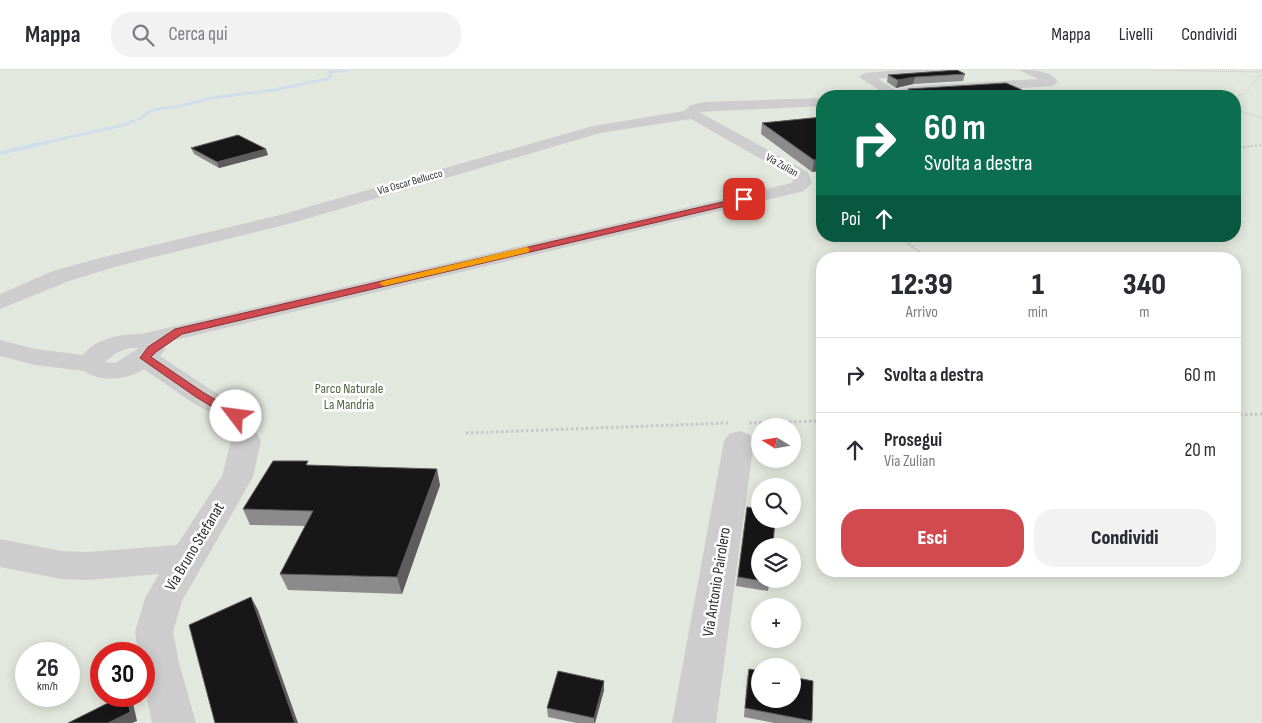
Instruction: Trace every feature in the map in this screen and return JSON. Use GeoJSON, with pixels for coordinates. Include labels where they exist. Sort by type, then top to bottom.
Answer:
{"type":"FeatureCollection","features":[{"type":"Feature","properties":{"kind":"street"},"geometry":{"type":"LineString","coordinates":[[884,90],[865,77],[938,70]]}},
{"type":"Feature","properties":{"kind":"street"},"geometry":{"type":"LineString","coordinates":[[918,90],[992,84],[1012,86],[1052,82],[1025,70]]}},
{"type":"Feature","properties":{"kind":"street"},"geometry":{"type":"LineString","coordinates":[[982,73],[1024,90]]}},
{"type":"Feature","properties":{"kind":"street"},"geometry":{"type":"LineString","coordinates":[[1011,90],[1012,86]]}},
{"type":"Feature","properties":{"kind":"street","name":"Via Oscar Bellucco"},"geometry":{"type":"LineString","coordinates":[[0,302],[61,276],[111,261],[285,219],[598,129],[694,114],[691,111],[705,106],[816,102]]}},
{"type":"Feature","properties":{"kind":"street","name":"Via Zulian"},"geometry":{"type":"LineString","coordinates":[[141,354],[179,332],[798,187],[809,179],[694,114]]}},
{"type":"Feature","properties":{"kind":"street"},"geometry":{"type":"LineString","coordinates":[[0,348],[35,357],[98,357],[96,370],[108,371],[141,354]]}},
{"type":"Feature","properties":{"kind":"street","name":"Via Bruno Stefanat"},"geometry":{"type":"LineString","coordinates":[[141,354],[200,395],[236,416],[246,441],[237,477],[164,598],[154,632],[158,663],[174,723]]}},
{"type":"Feature","properties":{"kind":"street","name":"Via Antonio Pairolero"},"geometry":{"type":"LineString","coordinates":[[694,723],[737,429]]}},
{"type":"Feature","properties":{"kind":"street"},"geometry":{"type":"LineString","coordinates":[[0,553],[61,565],[89,566],[188,559]]}},
{"type":"Feature","properties":{"kind":"path"},"geometry":{"type":"LineString","coordinates":[[1152,70],[1262,73]]}},
{"type":"Feature","properties":{"kind":"path"},"geometry":{"type":"LineString","coordinates":[[1241,95],[1262,73]]}},
{"type":"Feature","properties":{"kind":"path"},"geometry":{"type":"LineString","coordinates":[[1241,111],[1262,118]]}},
{"type":"Feature","properties":{"kind":"path"},"geometry":{"type":"LineString","coordinates":[[1241,147],[1262,145]]}},
{"type":"Feature","properties":{"kind":"path"},"geometry":{"type":"LineString","coordinates":[[906,242],[919,252]]}},
{"type":"Feature","properties":{"kind":"path"},"geometry":{"type":"LineString","coordinates":[[1241,415],[1262,414]]}},
{"type":"Feature","properties":{"kind":"path"},"geometry":{"type":"LineString","coordinates":[[466,433],[737,429],[816,422]]}},
{"type":"Feature","properties":{"kind":"green space","name":"Parco Naturale La Mandria"},"geometry":{"type":"Polygon","coordinates":[[[0,70],[1262,70],[1262,723],[0,723],[0,70]]]}},
{"type":"Feature","properties":{"kind":"building"},"geometry":{"type":"Polygon","coordinates":[[[957,70],[965,74],[898,80],[888,75],[957,70]]]}},
{"type":"Feature","properties":{"kind":"building"},"geometry":{"type":"Polygon","coordinates":[[[1006,83],[1022,90],[910,90],[908,89],[1006,83]]]}},
{"type":"Feature","properties":{"kind":"building"},"geometry":{"type":"Polygon","coordinates":[[[816,118],[816,160],[814,160],[762,123],[816,118]]]}},
{"type":"Feature","properties":{"kind":"building"},"geometry":{"type":"Polygon","coordinates":[[[238,135],[266,149],[217,162],[191,148],[238,135]]]}},
{"type":"Feature","properties":{"kind":"building"},"geometry":{"type":"Polygon","coordinates":[[[273,461],[308,461],[306,465],[437,469],[397,577],[280,574],[313,511],[243,509],[273,461]]]}},
{"type":"Feature","properties":{"kind":"building"},"geometry":{"type":"Polygon","coordinates":[[[747,507],[751,508],[751,528],[774,528],[774,538],[751,538],[751,579],[738,577],[747,507]]]}},
{"type":"Feature","properties":{"kind":"building"},"geometry":{"type":"Polygon","coordinates":[[[251,597],[295,723],[215,723],[189,625],[251,597]]]}},
{"type":"Feature","properties":{"kind":"building"},"geometry":{"type":"Polygon","coordinates":[[[749,669],[751,669],[751,708],[801,708],[801,679],[813,681],[812,721],[745,708],[749,669]]]}},
{"type":"Feature","properties":{"kind":"building"},"geometry":{"type":"Polygon","coordinates":[[[558,671],[604,681],[594,718],[547,708],[558,671]]]}},
{"type":"Feature","properties":{"kind":"building"},"geometry":{"type":"Polygon","coordinates":[[[100,707],[129,707],[130,712],[108,723],[68,723],[100,707]]]}},
{"type":"Feature","properties":{"kind":"waterway"},"geometry":{"type":"LineString","coordinates":[[43,143],[124,125],[141,118],[150,111],[177,107],[212,98],[274,90],[326,79],[331,76],[329,72],[349,70]]}},
{"type":"Feature","properties":{"kind":"waterway"},"geometry":{"type":"LineString","coordinates":[[0,153],[48,142]]}},
{"type":"Feature","properties":{"kind":"slow traffic"},"geometry":{"type":"LineString","coordinates":[[384,283],[526,250]]}},
{"type":"Feature","properties":{"kind":"route"},"geometry":{"type":"LineString","coordinates":[[236,416],[200,395],[146,358],[152,350],[179,332],[744,199]]}}]}
